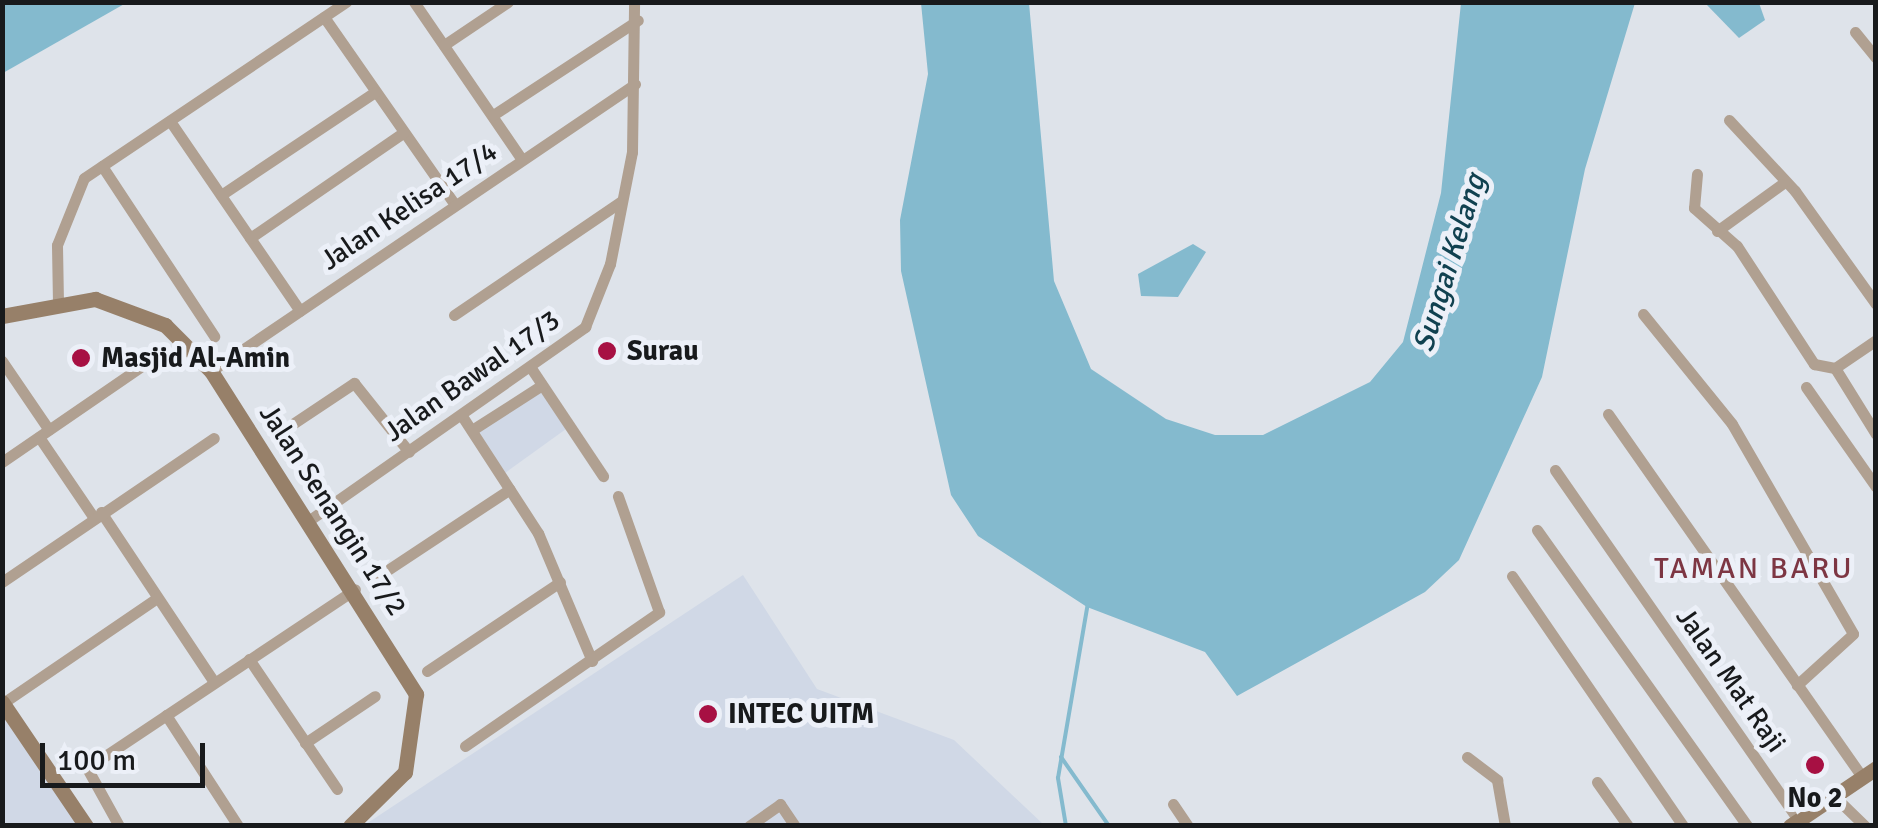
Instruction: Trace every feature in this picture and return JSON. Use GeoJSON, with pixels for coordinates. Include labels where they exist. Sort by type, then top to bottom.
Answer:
{"type":"FeatureCollection","features":[{"type":"Feature","properties":{"kind":"street"},"geometry":{"type":"LineString","coordinates":[[58,303],[65,210],[102,166],[346,2]]}},
{"type":"Feature","properties":{"kind":"street"},"geometry":{"type":"LineString","coordinates":[[414,2],[522,160]]}},
{"type":"Feature","properties":{"kind":"street"},"geometry":{"type":"LineString","coordinates":[[444,45],[508,2]]}},
{"type":"Feature","properties":{"kind":"street","name":"Jalan Bawal 17/3"},"geometry":{"type":"LineString","coordinates":[[311,519],[585,327],[622,201],[635,84],[638,20],[634,2]]}},
{"type":"Feature","properties":{"kind":"street"},"geometry":{"type":"LineString","coordinates":[[324,17],[455,206]]}},
{"type":"Feature","properties":{"kind":"street"},"geometry":{"type":"LineString","coordinates":[[493,115],[638,20]]}},
{"type":"Feature","properties":{"kind":"street"},"geometry":{"type":"LineString","coordinates":[[1854,32],[1876,58]]}},
{"type":"Feature","properties":{"kind":"street","name":"Jalan Kelisa 17/4"},"geometry":{"type":"LineString","coordinates":[[211,371],[635,84]]}},
{"type":"Feature","properties":{"kind":"street"},"geometry":{"type":"LineString","coordinates":[[221,195],[375,92]]}},
{"type":"Feature","properties":{"kind":"street"},"geometry":{"type":"LineString","coordinates":[[170,120],[300,311]]}},
{"type":"Feature","properties":{"kind":"street"},"geometry":{"type":"LineString","coordinates":[[1729,120],[1876,304]]}},
{"type":"Feature","properties":{"kind":"street"},"geometry":{"type":"LineString","coordinates":[[250,238],[403,133]]}},
{"type":"Feature","properties":{"kind":"street"},"geometry":{"type":"LineString","coordinates":[[102,166],[214,336]]}},
{"type":"Feature","properties":{"kind":"street"},"geometry":{"type":"LineString","coordinates":[[1697,174],[1689,200],[1716,231],[1736,246],[1814,364],[1835,368],[1876,340]]}},
{"type":"Feature","properties":{"kind":"street"},"geometry":{"type":"LineString","coordinates":[[1716,231],[1782,184]]}},
{"type":"Feature","properties":{"kind":"street"},"geometry":{"type":"LineString","coordinates":[[454,315],[622,201]]}},
{"type":"Feature","properties":{"kind":"street","name":"Jalan Senangin 17/2"},"geometry":{"type":"LineString","coordinates":[[2,316],[96,299],[145,314],[211,371],[406,668],[419,719],[405,772],[350,826]]}},
{"type":"Feature","properties":{"kind":"street"},"geometry":{"type":"LineString","coordinates":[[1643,314],[1732,424],[1853,634],[1797,685]]}},
{"type":"Feature","properties":{"kind":"street"},"geometry":{"type":"LineString","coordinates":[[2,361],[44,434],[214,682]]}},
{"type":"Feature","properties":{"kind":"street"},"geometry":{"type":"LineString","coordinates":[[2,462],[149,361]]}},
{"type":"Feature","properties":{"kind":"street"},"geometry":{"type":"LineString","coordinates":[[531,368],[603,476]]}},
{"type":"Feature","properties":{"kind":"street"},"geometry":{"type":"LineString","coordinates":[[1835,368],[1876,434]]}},
{"type":"Feature","properties":{"kind":"street"},"geometry":{"type":"LineString","coordinates":[[276,435],[354,383],[409,452]]}},
{"type":"Feature","properties":{"kind":"street"},"geometry":{"type":"LineString","coordinates":[[472,430],[542,385]]}},
{"type":"Feature","properties":{"kind":"street"},"geometry":{"type":"LineString","coordinates":[[1806,388],[1876,486]]}},
{"type":"Feature","properties":{"kind":"street"},"geometry":{"type":"LineString","coordinates":[[1608,414],[1797,685],[1869,772]]}},
{"type":"Feature","properties":{"kind":"street"},"geometry":{"type":"LineString","coordinates":[[462,416],[510,490],[560,582],[592,661]]}},
{"type":"Feature","properties":{"kind":"street"},"geometry":{"type":"LineString","coordinates":[[2,582],[214,438]]}},
{"type":"Feature","properties":{"kind":"street","name":"Jalan Mat Raji"},"geometry":{"type":"LineString","coordinates":[[1555,470],[1794,823],[1869,772]]}},
{"type":"Feature","properties":{"kind":"street"},"geometry":{"type":"LineString","coordinates":[[377,577],[510,490]]}},
{"type":"Feature","properties":{"kind":"street"},"geometry":{"type":"LineString","coordinates":[[464,746],[659,612],[618,496]]}},
{"type":"Feature","properties":{"kind":"street"},"geometry":{"type":"LineString","coordinates":[[1537,530],[1747,826]]}},
{"type":"Feature","properties":{"kind":"street"},"geometry":{"type":"LineString","coordinates":[[1512,576],[1684,826]]}},
{"type":"Feature","properties":{"kind":"street"},"geometry":{"type":"LineString","coordinates":[[427,671],[560,582]]}},
{"type":"Feature","properties":{"kind":"street"},"geometry":{"type":"LineString","coordinates":[[120,826],[86,776],[166,715],[355,589]]}},
{"type":"Feature","properties":{"kind":"street"},"geometry":{"type":"LineString","coordinates":[[86,826],[3,702],[157,598]]}},
{"type":"Feature","properties":{"kind":"street"},"geometry":{"type":"LineString","coordinates":[[248,659],[336,789]]}},
{"type":"Feature","properties":{"kind":"street"},"geometry":{"type":"LineString","coordinates":[[306,743],[375,696]]}},
{"type":"Feature","properties":{"kind":"street"},"geometry":{"type":"LineString","coordinates":[[166,715],[238,826]]}},
{"type":"Feature","properties":{"kind":"street"},"geometry":{"type":"LineString","coordinates":[[1467,757],[1497,780],[1505,826]]}},
{"type":"Feature","properties":{"kind":"street"},"geometry":{"type":"LineString","coordinates":[[1597,782],[1628,826]]}},
{"type":"Feature","properties":{"kind":"street"},"geometry":{"type":"LineString","coordinates":[[1834,796],[1865,826]]}},
{"type":"Feature","properties":{"kind":"street"},"geometry":{"type":"LineString","coordinates":[[749,826],[780,804],[795,826]]}},
{"type":"Feature","properties":{"kind":"street"},"geometry":{"type":"LineString","coordinates":[[1173,804],[1188,826]]}},
{"type":"Feature","properties":{"kind":"shaded area"},"geometry":{"type":"Polygon","coordinates":[[[541,391],[566,429],[505,473],[478,432],[541,391]]]}},
{"type":"Feature","properties":{"kind":"shaded area","name":"INTEC UITM"},"geometry":{"type":"Polygon","coordinates":[[[743,575],[817,689],[954,740],[1044,825],[363,826],[743,575]]]}},
{"type":"Feature","properties":{"kind":"shaded area"},"geometry":{"type":"Polygon","coordinates":[[[3,702],[86,825],[3,825],[3,702]]]}},
{"type":"Feature","properties":{"kind":"water"},"geometry":{"type":"Polygon","coordinates":[[[3,2],[126,2],[126,3],[3,73],[3,2]]]}},
{"type":"Feature","properties":{"kind":"water","name":"Sungai Kelang"},"geometry":{"type":"Polygon","coordinates":[[[921,3],[1029,3],[1054,281],[1091,369],[1166,419],[1215,435],[1263,435],[1370,382],[1403,342],[1441,193],[1461,3],[1635,3],[1585,169],[1542,377],[1459,560],[1425,592],[1237,696],[1205,652],[1087,607],[978,536],[951,495],[901,271],[900,220],[928,74],[921,3]]]}},
{"type":"Feature","properties":{"kind":"water"},"geometry":{"type":"Polygon","coordinates":[[[1705,3],[1759,3],[1765,20],[1739,38],[1705,3]]]}},
{"type":"Feature","properties":{"kind":"water"},"geometry":{"type":"Polygon","coordinates":[[[1193,244],[1206,252],[1178,297],[1141,296],[1138,274],[1193,244]]]}},
{"type":"Feature","properties":{"kind":"waterway"},"geometry":{"type":"LineString","coordinates":[[1066,826],[1058,778],[1088,603]]}},
{"type":"Feature","properties":{"kind":"waterway"},"geometry":{"type":"LineString","coordinates":[[1061,757],[1109,826]]}},
{"type":"Feature","properties":{"kind":"place","name":"Surau"},"geometry":{"type":"Point","coordinates":[607,351]}},
{"type":"Feature","properties":{"kind":"place","name":"Masjid Al-Amin"},"geometry":{"type":"Point","coordinates":[81,358]}},
{"type":"Feature","properties":{"kind":"place","name":"INTEC UITM"},"geometry":{"type":"Point","coordinates":[708,714]}},
{"type":"Feature","properties":{"kind":"place","name":"No 2"},"geometry":{"type":"Point","coordinates":[1815,765]}},
{"type":"Feature","properties":{"kind":"district","name":"TAMAN BARU"},"geometry":{"type":"Point","coordinates":[1754,569]}}]}
